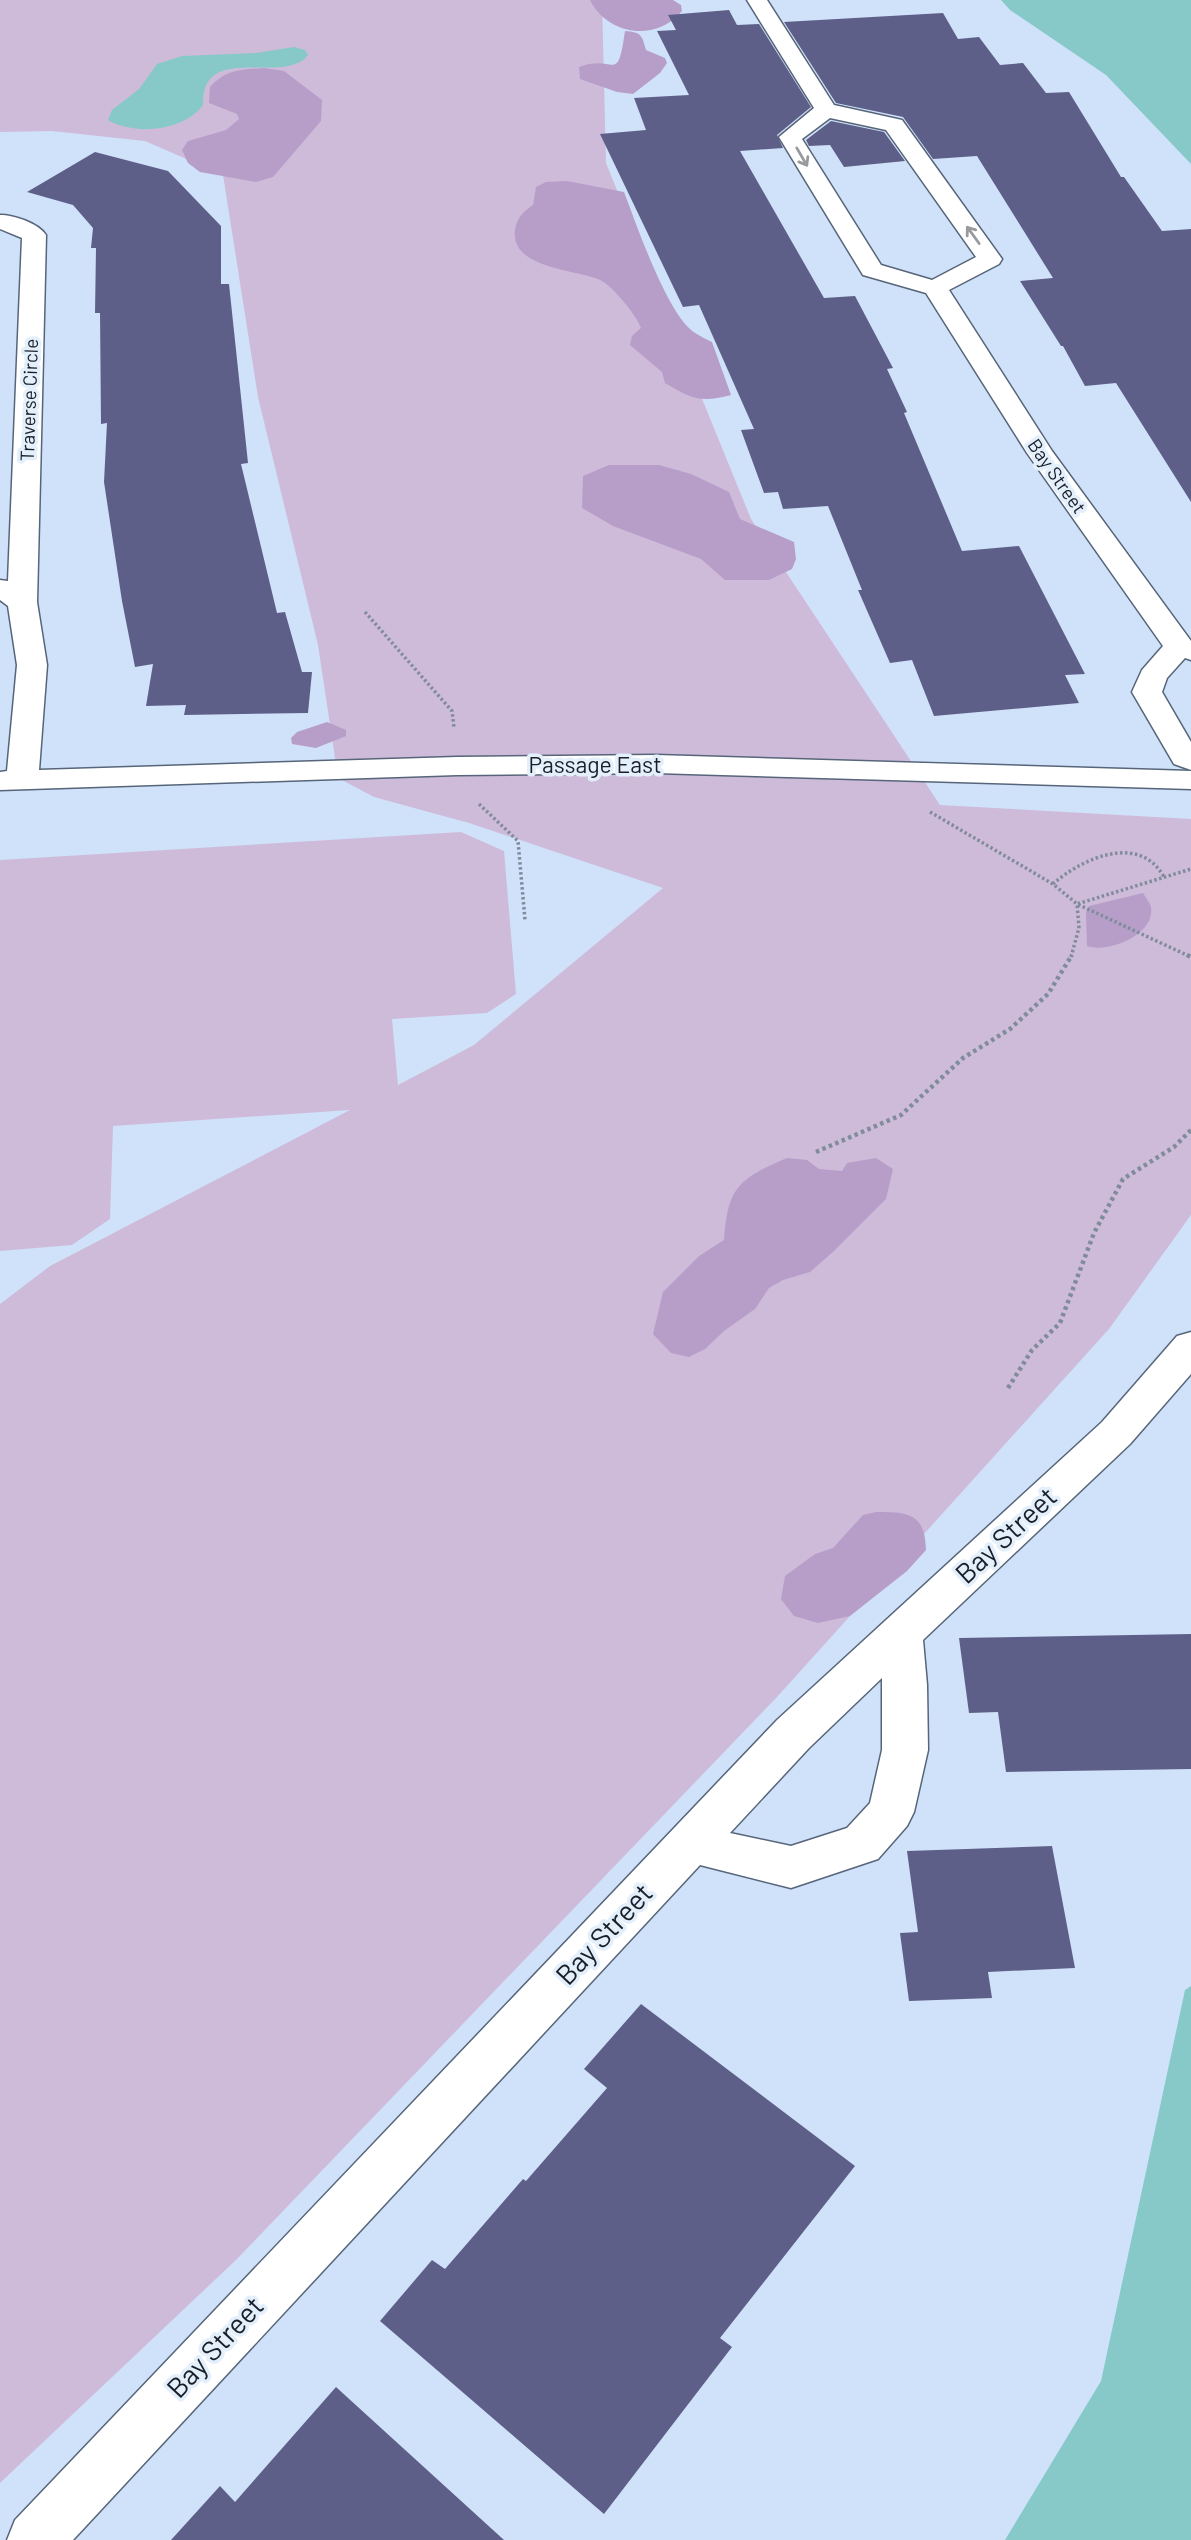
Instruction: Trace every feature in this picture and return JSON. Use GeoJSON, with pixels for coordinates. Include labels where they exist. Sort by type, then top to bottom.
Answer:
{"type":"FeatureCollection","features":[{"type":"Feature","properties":{"kind":"street"},"geometry":{"type":"LineString","coordinates":[[757,0],[826,110],[894,125],[990,259],[935,289],[872,270],[823,194],[790,136],[826,110]]}},
{"type":"Feature","properties":{"kind":"street","name":"Traverse Circle"},"geometry":{"type":"LineString","coordinates":[[0,222],[6,222],[34,235],[11,594],[32,665],[11,781]]}},
{"type":"Feature","properties":{"kind":"street","name":"Bay Street"},"geometry":{"type":"LineString","coordinates":[[935,289],[1040,453],[1185,649]]}},
{"type":"Feature","properties":{"kind":"street"},"geometry":{"type":"LineString","coordinates":[[1185,649],[1153,676],[1147,692],[1158,716],[1185,757],[1191,761]]}},
{"type":"Feature","properties":{"kind":"street","name":"Passage East"},"geometry":{"type":"LineString","coordinates":[[11,781],[457,766],[656,764],[1191,780]]}},
{"type":"Feature","properties":{"kind":"street","name":"Bay Street"},"geometry":{"type":"LineString","coordinates":[[34,2540],[793,1734],[1116,1433],[1191,1347]]}},
{"type":"Feature","properties":{"kind":"street"},"geometry":{"type":"LineString","coordinates":[[691,1841],[728,1853],[791,1867],[862,1844],[891,1812],[905,1750],[905,1685],[900,1633]]}},
{"type":"Feature","properties":{"kind":"path"},"geometry":{"type":"LineString","coordinates":[[479,803],[493,803]]}},
{"type":"Feature","properties":{"kind":"path"},"geometry":{"type":"LineString","coordinates":[[922,806],[972,839],[1053,884],[1077,904],[1191,957]]}},
{"type":"Feature","properties":{"kind":"path"},"geometry":{"type":"LineString","coordinates":[[1053,884],[1068,870],[1086,860],[1116,852],[1136,855],[1149,862],[1164,877]]}},
{"type":"Feature","properties":{"kind":"path"},"geometry":{"type":"LineString","coordinates":[[1077,904],[1191,869]]}},
{"type":"Feature","properties":{"kind":"path"},"geometry":{"type":"LineString","coordinates":[[816,1152],[901,1115],[963,1058],[1010,1029],[1048,994],[1075,951],[1079,928],[1077,904]]}},
{"type":"Feature","properties":{"kind":"path"},"geometry":{"type":"LineString","coordinates":[[1008,1388],[1032,1350],[1060,1323],[1094,1233],[1123,1179],[1174,1147],[1191,1130]]}},
{"type":"Feature","properties":{"kind":"shaded area"},"geometry":{"type":"Polygon","coordinates":[[[0,0],[602,0],[606,163],[751,519],[940,805],[1191,819],[1191,1215],[1109,1329],[777,1697],[236,2260],[0,2483],[0,1304],[50,1266],[350,1110],[113,1126],[110,1219],[72,1245],[0,1251],[0,860],[461,832],[504,851],[516,994],[487,1013],[392,1019],[398,1085],[474,1045],[663,888],[469,823],[374,797],[338,778],[318,645],[258,397],[223,175],[145,141],[52,131],[0,132],[0,0]]]}},
{"type":"Feature","properties":{"kind":"shaded area"},"geometry":{"type":"Polygon","coordinates":[[[590,0],[673,0],[681,5],[682,11],[672,21],[660,27],[633,31],[608,21],[590,0]]]}},
{"type":"Feature","properties":{"kind":"shaded area"},"geometry":{"type":"Polygon","coordinates":[[[1001,0],[1191,0],[1191,164],[1106,75],[1010,10],[1001,0]]]}},
{"type":"Feature","properties":{"kind":"shaded area"},"geometry":{"type":"Polygon","coordinates":[[[625,31],[638,34],[646,50],[665,58],[667,63],[660,73],[633,94],[617,92],[580,79],[579,67],[616,63],[620,58],[625,31]]]}},
{"type":"Feature","properties":{"kind":"shaded area"},"geometry":{"type":"Polygon","coordinates":[[[294,47],[305,50],[308,55],[297,63],[282,67],[229,69],[215,75],[206,86],[203,105],[184,121],[145,129],[119,125],[108,120],[112,110],[139,89],[157,64],[182,56],[256,53],[294,47]]]}},
{"type":"Feature","properties":{"kind":"shaded area"},"geometry":{"type":"Polygon","coordinates":[[[264,68],[284,71],[322,100],[321,121],[273,177],[256,182],[200,172],[188,163],[182,150],[188,141],[226,130],[239,119],[237,114],[209,103],[210,87],[228,74],[264,68]]]}},
{"type":"Feature","properties":{"kind":"shaded area"},"geometry":{"type":"Polygon","coordinates":[[[567,181],[624,192],[652,264],[670,301],[689,328],[712,342],[731,395],[711,399],[696,398],[665,383],[662,372],[630,345],[632,336],[641,328],[611,288],[600,280],[547,265],[523,253],[516,243],[515,230],[521,215],[533,205],[536,187],[546,182],[567,181]]]}},
{"type":"Feature","properties":{"kind":"shaded area"},"geometry":{"type":"Polygon","coordinates":[[[609,465],[659,465],[691,474],[729,492],[740,519],[794,542],[796,559],[792,569],[769,580],[725,580],[701,559],[613,526],[582,508],[583,476],[609,465]]]}},
{"type":"Feature","properties":{"kind":"shaded area"},"geometry":{"type":"Polygon","coordinates":[[[327,722],[346,730],[346,736],[316,748],[292,744],[291,738],[297,732],[327,722]]]}},
{"type":"Feature","properties":{"kind":"shaded area"},"geometry":{"type":"Polygon","coordinates":[[[1143,893],[1151,911],[1143,930],[1115,945],[1095,948],[1087,946],[1086,912],[1089,906],[1143,893]]]}},
{"type":"Feature","properties":{"kind":"shaded area"},"geometry":{"type":"Polygon","coordinates":[[[787,1158],[807,1160],[819,1169],[842,1171],[847,1163],[876,1158],[893,1169],[886,1199],[810,1272],[783,1280],[769,1288],[755,1309],[724,1331],[705,1349],[689,1357],[671,1353],[653,1334],[663,1292],[699,1256],[724,1240],[729,1207],[739,1187],[757,1172],[787,1158]]]}},
{"type":"Feature","properties":{"kind":"shaded area"},"geometry":{"type":"Polygon","coordinates":[[[876,1512],[913,1517],[922,1528],[926,1550],[907,1571],[850,1616],[818,1623],[794,1616],[781,1599],[785,1576],[815,1554],[833,1548],[863,1515],[876,1512]]]}},
{"type":"Feature","properties":{"kind":"shaded area"},"geometry":{"type":"Polygon","coordinates":[[[1191,1986],[1191,2540],[1005,2540],[1101,2381],[1185,1990],[1191,1986]]]}},
{"type":"Feature","properties":{"kind":"building"},"geometry":{"type":"Polygon","coordinates":[[[729,10],[737,25],[759,24],[811,107],[777,135],[783,148],[740,151],[824,298],[855,296],[893,368],[887,369],[907,412],[904,413],[962,551],[1019,546],[1085,674],[1065,675],[1079,703],[934,716],[912,660],[890,663],[858,590],[862,590],[828,506],[783,509],[778,492],[764,493],[741,430],[754,429],[699,305],[683,307],[600,134],[646,130],[634,98],[689,95],[657,31],[676,30],[668,15],[729,10]]]}},
{"type":"Feature","properties":{"kind":"building"},"geometry":{"type":"Polygon","coordinates":[[[943,13],[958,39],[979,37],[1000,65],[1023,63],[1046,93],[1069,92],[1121,177],[1124,177],[1162,231],[1191,229],[1191,502],[1116,383],[1085,386],[1063,346],[1020,281],[1053,278],[977,156],[933,159],[903,117],[836,103],[784,22],[943,13]]]}},
{"type":"Feature","properties":{"kind":"building"},"geometry":{"type":"Polygon","coordinates":[[[831,121],[884,132],[905,161],[844,167],[830,145],[809,146],[806,140],[831,121]]]}},
{"type":"Feature","properties":{"kind":"building"},"geometry":{"type":"Polygon","coordinates":[[[95,152],[168,171],[221,226],[221,284],[229,284],[248,463],[241,464],[277,613],[285,612],[302,672],[312,672],[308,713],[184,715],[186,705],[146,706],[153,664],[135,667],[104,482],[107,423],[101,424],[100,313],[95,313],[96,248],[91,248],[93,228],[73,205],[27,192],[95,152]]]}},
{"type":"Feature","properties":{"kind":"building"},"geometry":{"type":"Polygon","coordinates":[[[1191,1634],[1191,1769],[1006,1772],[998,1712],[969,1713],[959,1638],[1191,1634]]]}},
{"type":"Feature","properties":{"kind":"building"},"geometry":{"type":"Polygon","coordinates":[[[1052,1846],[1075,1968],[988,1972],[992,1998],[909,2001],[900,1933],[918,1932],[907,1851],[1052,1846]]]}},
{"type":"Feature","properties":{"kind":"building"},"geometry":{"type":"Polygon","coordinates":[[[641,2004],[855,2166],[720,2338],[732,2347],[604,2514],[380,2321],[432,2260],[445,2269],[607,2088],[584,2069],[641,2004]]]}},
{"type":"Feature","properties":{"kind":"building"},"geometry":{"type":"Polygon","coordinates":[[[336,2387],[504,2540],[171,2540],[220,2486],[235,2502],[336,2387]]]}}]}
